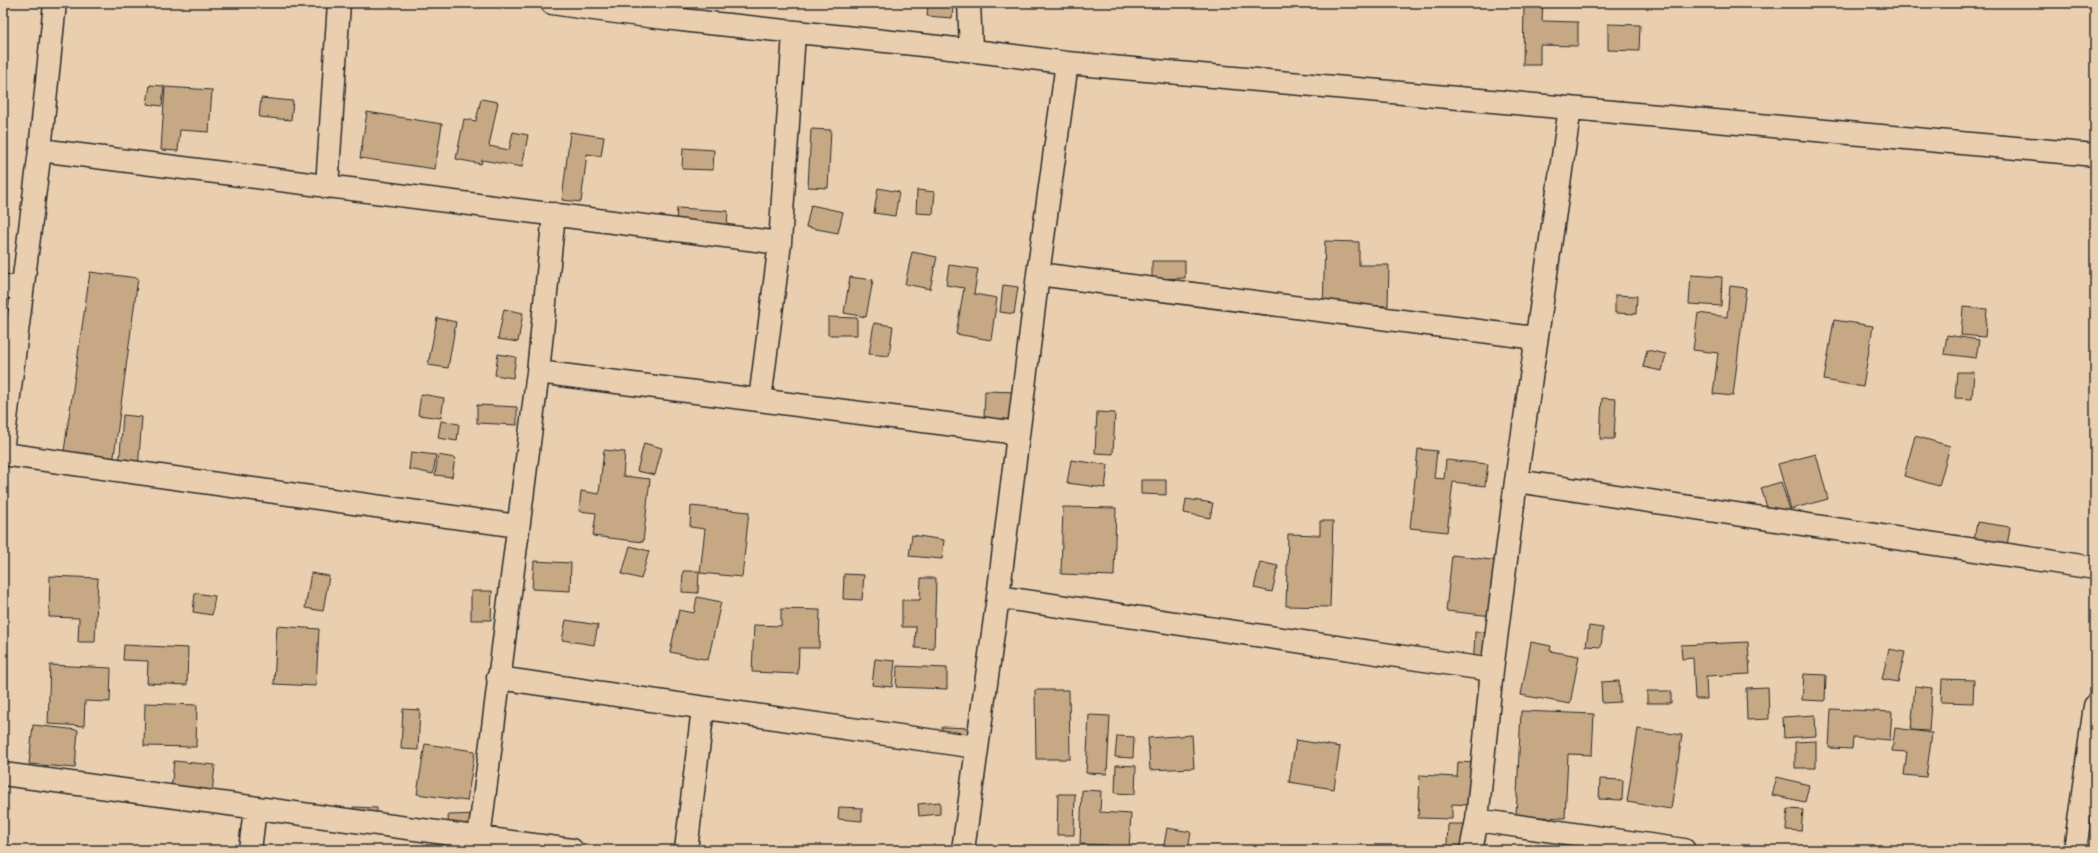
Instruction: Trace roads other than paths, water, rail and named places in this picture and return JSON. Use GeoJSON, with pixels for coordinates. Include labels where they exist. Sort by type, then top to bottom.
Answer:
{"type":"FeatureCollection","features":[{"type":"Feature","properties":{"kind":"street"},"geometry":{"type":"LineString","coordinates":[[3,443],[12,287],[40,150],[55,3]]}},
{"type":"Feature","properties":{"kind":"street"},"geometry":{"type":"LineString","coordinates":[[327,187],[339,3]]}},
{"type":"Feature","properties":{"kind":"street"},"geometry":{"type":"LineString","coordinates":[[552,3],[599,7],[794,33],[971,49],[1067,63],[2095,154]]}},
{"type":"Feature","properties":{"kind":"street"},"geometry":{"type":"LineString","coordinates":[[969,3],[971,49]]}},
{"type":"Feature","properties":{"kind":"street"},"geometry":{"type":"LineString","coordinates":[[760,400],[780,243],[794,33]]}},
{"type":"Feature","properties":{"kind":"street"},"geometry":{"type":"LineString","coordinates":[[963,850],[976,747],[998,597],[1038,274],[1067,63]]}},
{"type":"Feature","properties":{"kind":"street"},"geometry":{"type":"LineString","coordinates":[[1471,850],[1477,820],[1492,670],[1535,338],[1570,108]]}},
{"type":"Feature","properties":{"kind":"street"},"geometry":{"type":"LineString","coordinates":[[40,150],[780,243]]}},
{"type":"Feature","properties":{"kind":"street"},"geometry":{"type":"LineString","coordinates":[[479,838],[498,678],[538,372],[554,214]]}},
{"type":"Feature","properties":{"kind":"street"},"geometry":{"type":"LineString","coordinates":[[1038,274],[1535,338]]}},
{"type":"Feature","properties":{"kind":"street"},"geometry":{"type":"LineString","coordinates":[[538,372],[1018,433]]}},
{"type":"Feature","properties":{"kind":"street"},"geometry":{"type":"LineString","coordinates":[[3,454],[518,526]]}},
{"type":"Feature","properties":{"kind":"street"},"geometry":{"type":"LineString","coordinates":[[1516,481],[2095,568]]}},
{"type":"Feature","properties":{"kind":"street"},"geometry":{"type":"LineString","coordinates":[[998,597],[1492,670]]}},
{"type":"Feature","properties":{"kind":"street"},"geometry":{"type":"LineString","coordinates":[[498,678],[976,747]]}},
{"type":"Feature","properties":{"kind":"street"},"geometry":{"type":"LineString","coordinates":[[2075,850],[2095,706]]}},
{"type":"Feature","properties":{"kind":"street"},"geometry":{"type":"LineString","coordinates":[[686,850],[703,708]]}},
{"type":"Feature","properties":{"kind":"street"},"geometry":{"type":"LineString","coordinates":[[3,774],[255,809],[572,850]]}},
{"type":"Feature","properties":{"kind":"street"},"geometry":{"type":"LineString","coordinates":[[250,850],[255,809]]}},
{"type":"Feature","properties":{"kind":"street"},"geometry":{"type":"LineString","coordinates":[[1477,820],[1684,850]]}}]}
